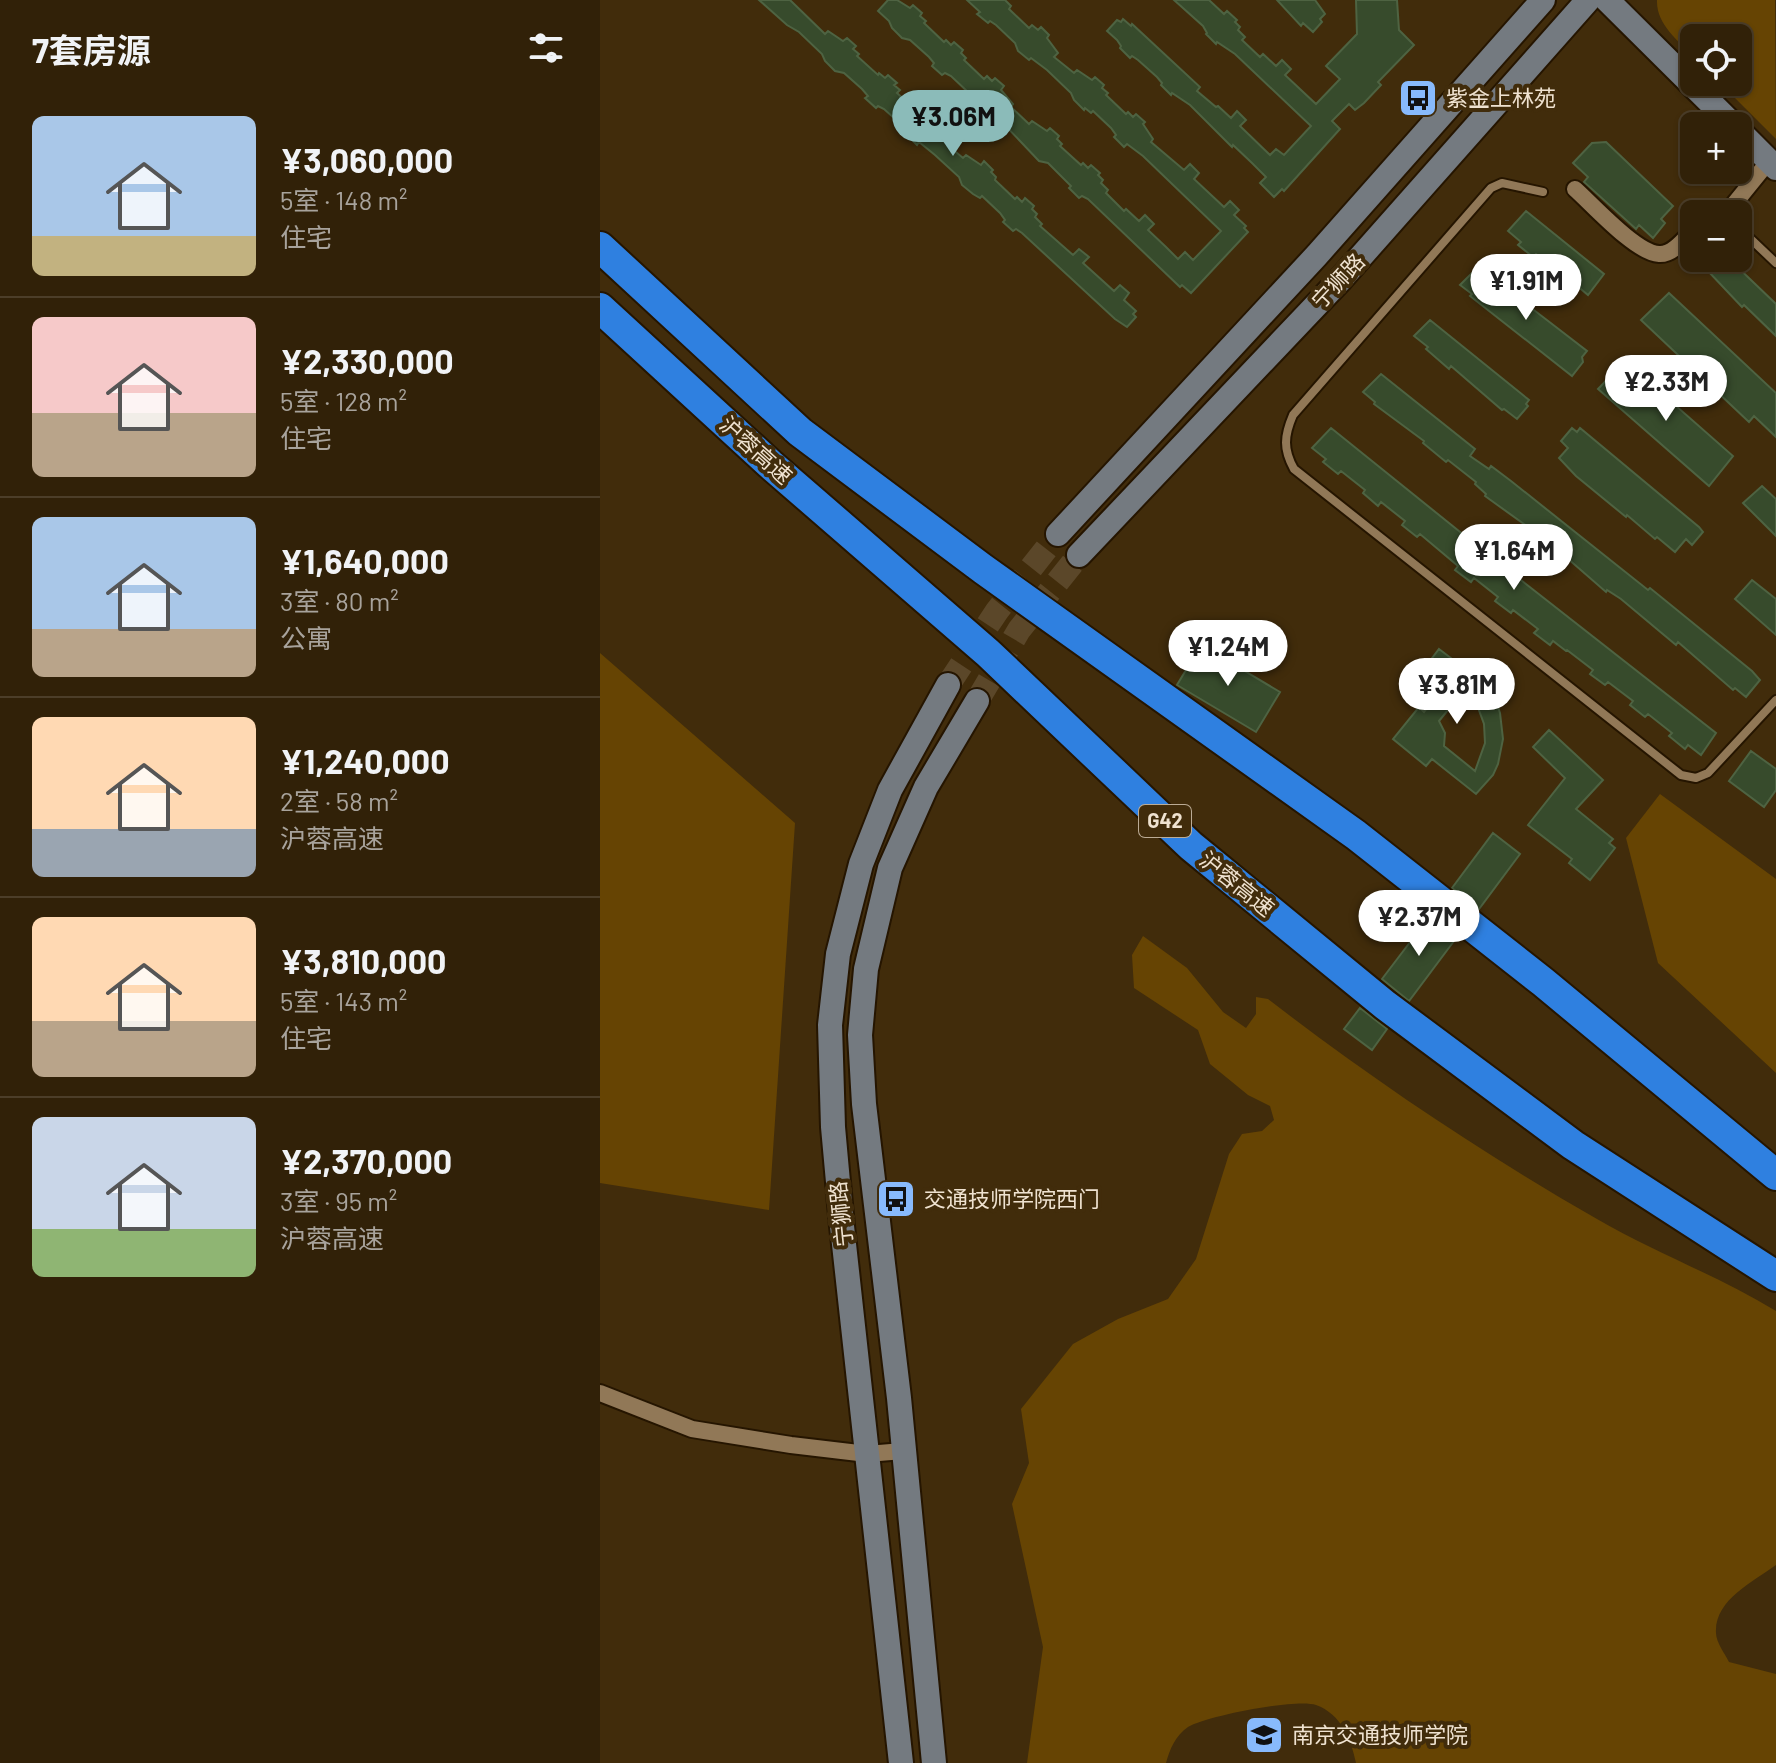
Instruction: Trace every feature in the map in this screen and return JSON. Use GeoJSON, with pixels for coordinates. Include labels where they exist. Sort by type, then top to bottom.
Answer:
{"type":"FeatureCollection","features":[{"type":"Feature","properties":{"kind":"highway","name":"沪蓉高速"},"geometry":{"type":"LineString","coordinates":[[600,247],[800,432],[983,569],[1356,835],[1556,992],[1776,1175]]}},
{"type":"Feature","properties":{"kind":"highway","name":"沪蓉高速"},"geometry":{"type":"LineString","coordinates":[[600,308],[770,464],[988,653],[1191,846],[1385,1005],[1560,1136],[1776,1276]]}},
{"type":"Feature","properties":{"kind":"main road","name":"宁狮路"},"geometry":{"type":"LineString","coordinates":[[1058,534],[1317,255],[1543,0]]}},
{"type":"Feature","properties":{"kind":"main road","name":"宁狮路"},"geometry":{"type":"LineString","coordinates":[[1079,555],[1341,279],[1588,0]]}},
{"type":"Feature","properties":{"kind":"main road"},"geometry":{"type":"LineString","coordinates":[[1607,0],[1720,112]]}},
{"type":"Feature","properties":{"kind":"main road"},"geometry":{"type":"LineString","coordinates":[[1752,144],[1773,164]]}},
{"type":"Feature","properties":{"kind":"main road","name":"宁狮路"},"geometry":{"type":"LineString","coordinates":[[901,1763],[842,1226],[833,1127],[830,1025],[838,954],[861,864],[890,790],[948,685]]}},
{"type":"Feature","properties":{"kind":"main road","name":"宁狮路"},"geometry":{"type":"LineString","coordinates":[[934,1763],[864,1104],[860,1035],[866,969],[890,868],[926,787],[977,701]]}},
{"type":"Feature","properties":{"kind":"street"},"geometry":{"type":"LineString","coordinates":[[1739,200],[1773,164]]}},
{"type":"Feature","properties":{"kind":"street"},"geometry":{"type":"LineString","coordinates":[[1575,189],[1640,248],[1660,255],[1673,250],[1680,243]]}},
{"type":"Feature","properties":{"kind":"street"},"geometry":{"type":"LineString","coordinates":[[600,1393],[692,1429],[867,1454],[903,1451]]}},
{"type":"Feature","properties":{"kind":"lane"},"geometry":{"type":"LineString","coordinates":[[1543,192],[1502,183],[1491,188],[1293,415],[1286,433],[1285,452],[1294,469],[1681,775],[1696,778],[1708,773],[1776,700]]}},
{"type":"Feature","properties":{"kind":"lane"},"geometry":{"type":"LineString","coordinates":[[1752,240],[1776,263]]}},
{"type":"Feature","properties":{"kind":"shaded area"},"geometry":{"type":"Polygon","coordinates":[[[1657,0],[1775,0],[1776,139],[1733,96],[1752,96],[1752,24],[1680,24],[1680,43],[1664,24],[1657,0]]]}},
{"type":"Feature","properties":{"kind":"shaded area"},"geometry":{"type":"Polygon","coordinates":[[[600,653],[795,823],[769,1210],[600,1183],[600,653]]]}},
{"type":"Feature","properties":{"kind":"shaded area"},"geometry":{"type":"Polygon","coordinates":[[[1660,794],[1776,879],[1776,1073],[1658,963],[1626,838],[1660,794]]]}},
{"type":"Feature","properties":{"kind":"shaded area"},"geometry":{"type":"Polygon","coordinates":[[[1143,936],[1187,968],[1223,1012],[1246,1028],[1256,1014],[1256,997],[1268,999],[1388,1087],[1554,1194],[1619,1231],[1776,1311],[1776,1565],[1728,1601],[1717,1621],[1716,1633],[1729,1662],[1776,1674],[1776,1763],[1356,1763],[1348,1736],[1338,1721],[1325,1709],[1306,1703],[1252,1709],[1188,1727],[1171,1748],[1166,1763],[1027,1763],[1043,1647],[1012,1504],[1029,1463],[1021,1409],[1073,1344],[1118,1319],[1168,1299],[1196,1259],[1229,1154],[1242,1134],[1262,1131],[1274,1120],[1270,1106],[1248,1095],[1210,1064],[1198,1030],[1134,988],[1132,955],[1143,936]]]}},
{"type":"Feature","properties":{"kind":"building"},"geometry":{"type":"Polygon","coordinates":[[[759,0],[790,0],[825,34],[828,31],[843,41],[847,38],[856,46],[853,49],[859,54],[857,56],[878,75],[885,78],[888,75],[897,83],[894,85],[900,90],[897,93],[918,112],[920,109],[926,114],[929,111],[938,119],[935,122],[946,137],[943,141],[963,158],[966,155],[981,165],[984,161],[993,170],[995,180],[1015,199],[1017,197],[1022,202],[1025,198],[1034,206],[1032,209],[1042,224],[1040,226],[1073,255],[1079,249],[1089,257],[1083,263],[1114,291],[1120,285],[1129,293],[1124,300],[1136,311],[1133,314],[1136,317],[1127,327],[1115,319],[1022,233],[1016,229],[1013,231],[1003,222],[1005,220],[1000,213],[982,196],[973,194],[935,155],[919,142],[917,145],[904,127],[884,109],[876,108],[865,98],[868,96],[862,89],[844,73],[835,71],[799,32],[759,0]]]}},
{"type":"Feature","properties":{"kind":"building"},"geometry":{"type":"Polygon","coordinates":[[[888,0],[897,0],[910,8],[913,5],[922,13],[920,16],[926,21],[924,23],[944,42],[946,40],[951,45],[954,42],[963,50],[964,60],[984,79],[987,76],[992,81],[995,78],[1004,86],[1001,90],[1013,104],[1011,107],[1029,124],[1032,121],[1047,131],[1050,128],[1059,136],[1060,146],[1081,165],[1083,163],[1088,168],[1091,165],[1100,173],[1101,183],[1108,190],[1106,193],[1124,211],[1126,209],[1139,221],[1145,215],[1154,224],[1148,230],[1178,259],[1185,252],[1193,260],[1221,231],[1143,156],[1127,144],[1124,147],[1114,137],[1116,135],[1111,128],[1093,111],[1084,110],[1047,70],[1031,58],[1029,60],[996,25],[977,14],[980,12],[967,0],[1005,0],[1011,6],[1009,9],[1029,28],[1032,25],[1038,30],[1041,27],[1049,35],[1047,38],[1058,53],[1054,57],[1074,73],[1077,70],[1092,80],[1095,77],[1104,85],[1102,88],[1108,93],[1106,95],[1126,114],[1128,112],[1133,117],[1136,114],[1145,122],[1143,124],[1153,139],[1151,142],[1184,170],[1190,164],[1199,173],[1194,179],[1224,207],[1230,201],[1239,210],[1234,215],[1248,232],[1191,293],[1182,285],[1180,287],[1088,199],[1079,198],[1048,163],[1039,161],[1002,122],[973,102],[975,100],[970,94],[951,76],[942,75],[932,66],[934,63],[929,57],[910,40],[902,38],[878,11],[888,0]]]}},
{"type":"Feature","properties":{"kind":"building"},"geometry":{"type":"Polygon","coordinates":[[[1174,0],[1209,0],[1224,14],[1227,11],[1237,20],[1238,30],[1245,37],[1242,40],[1260,57],[1263,54],[1276,66],[1282,60],[1291,69],[1285,75],[1316,104],[1340,79],[1326,66],[1357,34],[1356,0],[1397,0],[1399,30],[1414,45],[1378,82],[1381,85],[1364,103],[1355,110],[1349,104],[1332,121],[1340,129],[1284,191],[1282,189],[1274,197],[1260,183],[1266,177],[1252,163],[1190,105],[1171,95],[1138,60],[1132,56],[1130,58],[1107,31],[1117,20],[1121,22],[1123,19],[1132,24],[1200,87],[1197,91],[1216,107],[1231,118],[1237,111],[1246,120],[1240,126],[1270,155],[1276,149],[1284,155],[1311,126],[1235,54],[1216,44],[1203,26],[1174,0]]]}},
{"type":"Feature","properties":{"kind":"building"},"geometry":{"type":"Polygon","coordinates":[[[1277,0],[1315,0],[1325,14],[1320,19],[1322,22],[1313,32],[1303,23],[1301,26],[1277,0]]]}},
{"type":"Feature","properties":{"kind":"building"},"geometry":{"type":"Polygon","coordinates":[[[1606,142],[1673,206],[1661,219],[1665,223],[1653,238],[1639,225],[1636,229],[1584,182],[1588,177],[1573,163],[1592,143],[1606,142]]]}},
{"type":"Feature","properties":{"kind":"building"},"geometry":{"type":"Polygon","coordinates":[[[1526,211],[1604,274],[1588,295],[1576,285],[1573,289],[1558,277],[1561,273],[1518,245],[1521,242],[1508,231],[1526,211]]]}},
{"type":"Feature","properties":{"kind":"building"},"geometry":{"type":"Polygon","coordinates":[[[1477,268],[1587,351],[1572,376],[1460,285],[1477,268]]]}},
{"type":"Feature","properties":{"kind":"building"},"geometry":{"type":"Polygon","coordinates":[[[1709,272],[1743,272],[1776,304],[1776,336],[1744,305],[1742,307],[1709,272]]]}},
{"type":"Feature","properties":{"kind":"building"},"geometry":{"type":"Polygon","coordinates":[[[1669,293],[1776,393],[1776,437],[1754,416],[1749,422],[1641,320],[1669,293]]]}},
{"type":"Feature","properties":{"kind":"building"},"geometry":{"type":"Polygon","coordinates":[[[1430,320],[1529,400],[1517,419],[1451,366],[1449,369],[1414,336],[1430,320]]]}},
{"type":"Feature","properties":{"kind":"building"},"geometry":{"type":"Polygon","coordinates":[[[1625,361],[1733,456],[1709,486],[1598,389],[1625,361]]]}},
{"type":"Feature","properties":{"kind":"building"},"geometry":{"type":"Polygon","coordinates":[[[1381,374],[1475,449],[1470,456],[1511,481],[1752,671],[1760,680],[1746,697],[1735,688],[1733,690],[1678,642],[1676,645],[1621,599],[1606,592],[1559,551],[1557,554],[1533,535],[1535,532],[1485,496],[1476,482],[1374,404],[1363,392],[1381,374]]]}},
{"type":"Feature","properties":{"kind":"building"},"geometry":{"type":"Polygon","coordinates":[[[1331,428],[1716,733],[1701,755],[1688,745],[1685,749],[1669,736],[1672,733],[1648,714],[1645,717],[1630,705],[1633,701],[1608,682],[1605,685],[1590,674],[1593,670],[1567,650],[1553,641],[1550,645],[1534,633],[1538,629],[1495,601],[1498,597],[1474,578],[1471,582],[1455,570],[1458,566],[1420,534],[1417,537],[1402,525],[1405,521],[1381,502],[1378,506],[1363,493],[1365,490],[1341,471],[1338,474],[1323,462],[1326,459],[1312,448],[1331,428]]]}},
{"type":"Feature","properties":{"kind":"building"},"geometry":{"type":"Polygon","coordinates":[[[1572,428],[1577,432],[1580,428],[1699,527],[1703,532],[1692,545],[1686,539],[1675,552],[1576,476],[1559,458],[1568,448],[1561,441],[1572,428]]]}},
{"type":"Feature","properties":{"kind":"building"},"geometry":{"type":"Polygon","coordinates":[[[1762,486],[1776,499],[1776,536],[1743,503],[1762,486]]]}},
{"type":"Feature","properties":{"kind":"building"},"geometry":{"type":"Polygon","coordinates":[[[1752,580],[1776,599],[1776,635],[1735,599],[1752,580]]]}},
{"type":"Feature","properties":{"kind":"building"},"geometry":{"type":"Polygon","coordinates":[[[1201,645],[1280,692],[1256,732],[1177,685],[1201,645]]]}},
{"type":"Feature","properties":{"kind":"building"},"geometry":{"type":"Polygon","coordinates":[[[1439,649],[1481,681],[1496,701],[1503,739],[1498,764],[1493,775],[1476,794],[1432,759],[1426,766],[1393,739],[1419,707],[1424,712],[1444,686],[1423,670],[1439,649]],[[1465,689],[1439,721],[1445,733],[1444,746],[1475,771],[1485,743],[1484,724],[1477,705],[1465,689]]]}},
{"type":"Feature","properties":{"kind":"building"},"geometry":{"type":"Polygon","coordinates":[[[1549,730],[1603,780],[1576,809],[1613,839],[1609,843],[1615,848],[1590,880],[1569,863],[1572,859],[1528,825],[1565,778],[1533,747],[1549,730]]]}},
{"type":"Feature","properties":{"kind":"building"},"geometry":{"type":"Polygon","coordinates":[[[1751,751],[1776,769],[1776,790],[1764,807],[1729,781],[1751,751]]]}},
{"type":"Feature","properties":{"kind":"building"},"geometry":{"type":"Polygon","coordinates":[[[1493,833],[1520,854],[1479,909],[1452,888],[1493,833]]]}},
{"type":"Feature","properties":{"kind":"building"},"geometry":{"type":"Polygon","coordinates":[[[1430,916],[1457,937],[1409,1001],[1382,979],[1430,916]]]}},
{"type":"Feature","properties":{"kind":"building"},"geometry":{"type":"Polygon","coordinates":[[[1360,1008],[1387,1029],[1372,1050],[1344,1029],[1360,1008]]]}},
{"type":"Feature","properties":{"kind":"tunnel"},"geometry":{"type":"LineString","coordinates":[[948,685],[997,611],[1058,534]]}},
{"type":"Feature","properties":{"kind":"tunnel"},"geometry":{"type":"LineString","coordinates":[[977,701],[1019,630],[1079,555]]}},
{"type":"Feature","properties":{"kind":"place","name":"紫金上林苑"},"geometry":{"type":"Point","coordinates":[1418,98]}},
{"type":"Feature","properties":{"kind":"place","name":"交通技师学院西门"},"geometry":{"type":"Point","coordinates":[896,1199]}},
{"type":"Feature","properties":{"kind":"place","name":"南京交通技师学院"},"geometry":{"type":"Point","coordinates":[1264,1735]}}]}
